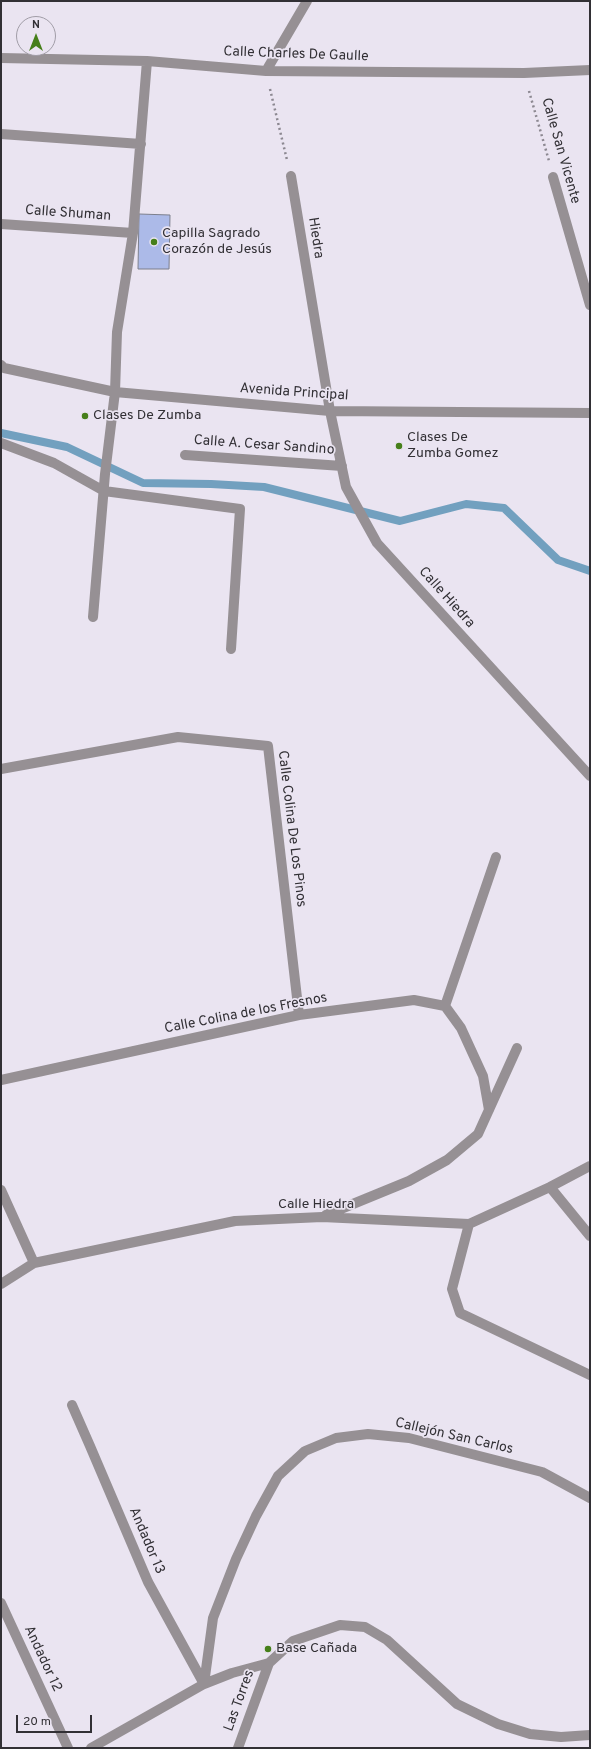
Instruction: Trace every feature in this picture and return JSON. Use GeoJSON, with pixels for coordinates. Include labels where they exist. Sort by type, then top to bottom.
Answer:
{"type":"FeatureCollection","features":[{"type":"Feature","properties":{"kind":"street"},"geometry":{"type":"LineString","coordinates":[[266,71],[307,1]]}},
{"type":"Feature","properties":{"kind":"street","name":"Calle Charles De Gaulle"},"geometry":{"type":"LineString","coordinates":[[1,58],[146,61],[266,71],[524,73],[590,70]]}},
{"type":"Feature","properties":{"kind":"street"},"geometry":{"type":"LineString","coordinates":[[94,617],[105,474],[115,392],[117,332],[133,233],[141,144],[146,61]]}},
{"type":"Feature","properties":{"kind":"street"},"geometry":{"type":"LineString","coordinates":[[1,134],[141,144]]}},
{"type":"Feature","properties":{"kind":"street","name":"Hiedra"},"geometry":{"type":"LineString","coordinates":[[291,176],[330,411]]}},
{"type":"Feature","properties":{"kind":"street","name":"Calle San Vicente"},"geometry":{"type":"LineString","coordinates":[[553,177],[590,305]]}},
{"type":"Feature","properties":{"kind":"street","name":"Calle Shuman"},"geometry":{"type":"LineString","coordinates":[[1,224],[133,233]]}},
{"type":"Feature","properties":{"kind":"street","name":"Avenida Principal"},"geometry":{"type":"LineString","coordinates":[[2,364],[115,392],[330,411],[590,413]]}},
{"type":"Feature","properties":{"kind":"street","name":"Calle Hiedra"},"geometry":{"type":"LineString","coordinates":[[330,411],[346,487],[377,543],[590,776]]}},
{"type":"Feature","properties":{"kind":"street"},"geometry":{"type":"LineString","coordinates":[[1,444],[54,463],[104,491],[240,509],[231,649]]}},
{"type":"Feature","properties":{"kind":"street","name":"Calle A. Cesar Sandino"},"geometry":{"type":"LineString","coordinates":[[185,455],[342,466]]}},
{"type":"Feature","properties":{"kind":"street","name":"Calle Colina De Los Pinos"},"geometry":{"type":"LineString","coordinates":[[1,769],[178,737],[268,746],[299,1015]]}},
{"type":"Feature","properties":{"kind":"street"},"geometry":{"type":"LineString","coordinates":[[489,1110],[483,1076],[461,1028],[445,1006],[496,857]]}},
{"type":"Feature","properties":{"kind":"street","name":"Calle Colina de los Fresnos"},"geometry":{"type":"LineString","coordinates":[[1,1080],[299,1015],[414,1000],[445,1006]]}},
{"type":"Feature","properties":{"kind":"street"},"geometry":{"type":"LineString","coordinates":[[322,1217],[409,1181],[446,1160],[478,1134],[517,1048]]}},
{"type":"Feature","properties":{"kind":"street","name":"Calle Hiedra"},"geometry":{"type":"LineString","coordinates":[[34,1263],[235,1221],[322,1217],[469,1224],[550,1187],[590,1166]]}},
{"type":"Feature","properties":{"kind":"street"},"geometry":{"type":"LineString","coordinates":[[550,1187],[590,1236]]}},
{"type":"Feature","properties":{"kind":"street"},"geometry":{"type":"LineString","coordinates":[[1,1190],[34,1263],[1,1284]]}},
{"type":"Feature","properties":{"kind":"street"},"geometry":{"type":"LineString","coordinates":[[469,1224],[452,1289],[460,1313],[590,1376]]}},
{"type":"Feature","properties":{"kind":"street","name":"Andador 13"},"geometry":{"type":"LineString","coordinates":[[72,1405],[148,1582],[204,1684]]}},
{"type":"Feature","properties":{"kind":"street","name":"Callejón San Carlos"},"geometry":{"type":"LineString","coordinates":[[204,1684],[213,1618],[236,1559],[256,1516],[278,1476],[305,1451],[342,1437],[368,1434],[409,1438],[542,1472],[590,1498]]}},
{"type":"Feature","properties":{"kind":"street","name":"Andador 12"},"geometry":{"type":"LineString","coordinates":[[1,1605],[68,1748]]}},
{"type":"Feature","properties":{"kind":"street"},"geometry":{"type":"LineString","coordinates":[[91,1748],[204,1684],[232,1673],[269,1663],[292,1641],[340,1625],[365,1627],[387,1640],[457,1704],[498,1724],[530,1734],[561,1737],[590,1735]]}},
{"type":"Feature","properties":{"kind":"street","name":"Las Torres"},"geometry":{"type":"LineString","coordinates":[[238,1748],[269,1663]]}},
{"type":"Feature","properties":{"kind":"path"},"geometry":{"type":"LineString","coordinates":[[266,71],[291,176]]}},
{"type":"Feature","properties":{"kind":"path","name":"Calle San Vicente"},"geometry":{"type":"LineString","coordinates":[[524,73],[553,177]]}},
{"type":"Feature","properties":{"kind":"building","name":"Capilla Sagrado Corazón de Jesús"},"geometry":{"type":"Polygon","coordinates":[[[139,214],[170,215],[169,269],[138,269],[139,214]]]}},
{"type":"Feature","properties":{"kind":"waterway"},"geometry":{"type":"LineString","coordinates":[[1,433],[67,447],[143,483],[211,484],[264,487],[400,521],[466,504],[504,508],[558,560],[590,571]]}},
{"type":"Feature","properties":{"kind":"place","name":"Capilla Sagrado Corazón de Jesús"},"geometry":{"type":"Point","coordinates":[154,242]}},
{"type":"Feature","properties":{"kind":"place","name":"Clases De Zumba"},"geometry":{"type":"Point","coordinates":[85,416]}},
{"type":"Feature","properties":{"kind":"place","name":"Clases De Zumba Gomez"},"geometry":{"type":"Point","coordinates":[399,446]}},
{"type":"Feature","properties":{"kind":"place","name":"Base Cañada"},"geometry":{"type":"Point","coordinates":[268,1649]}}]}
